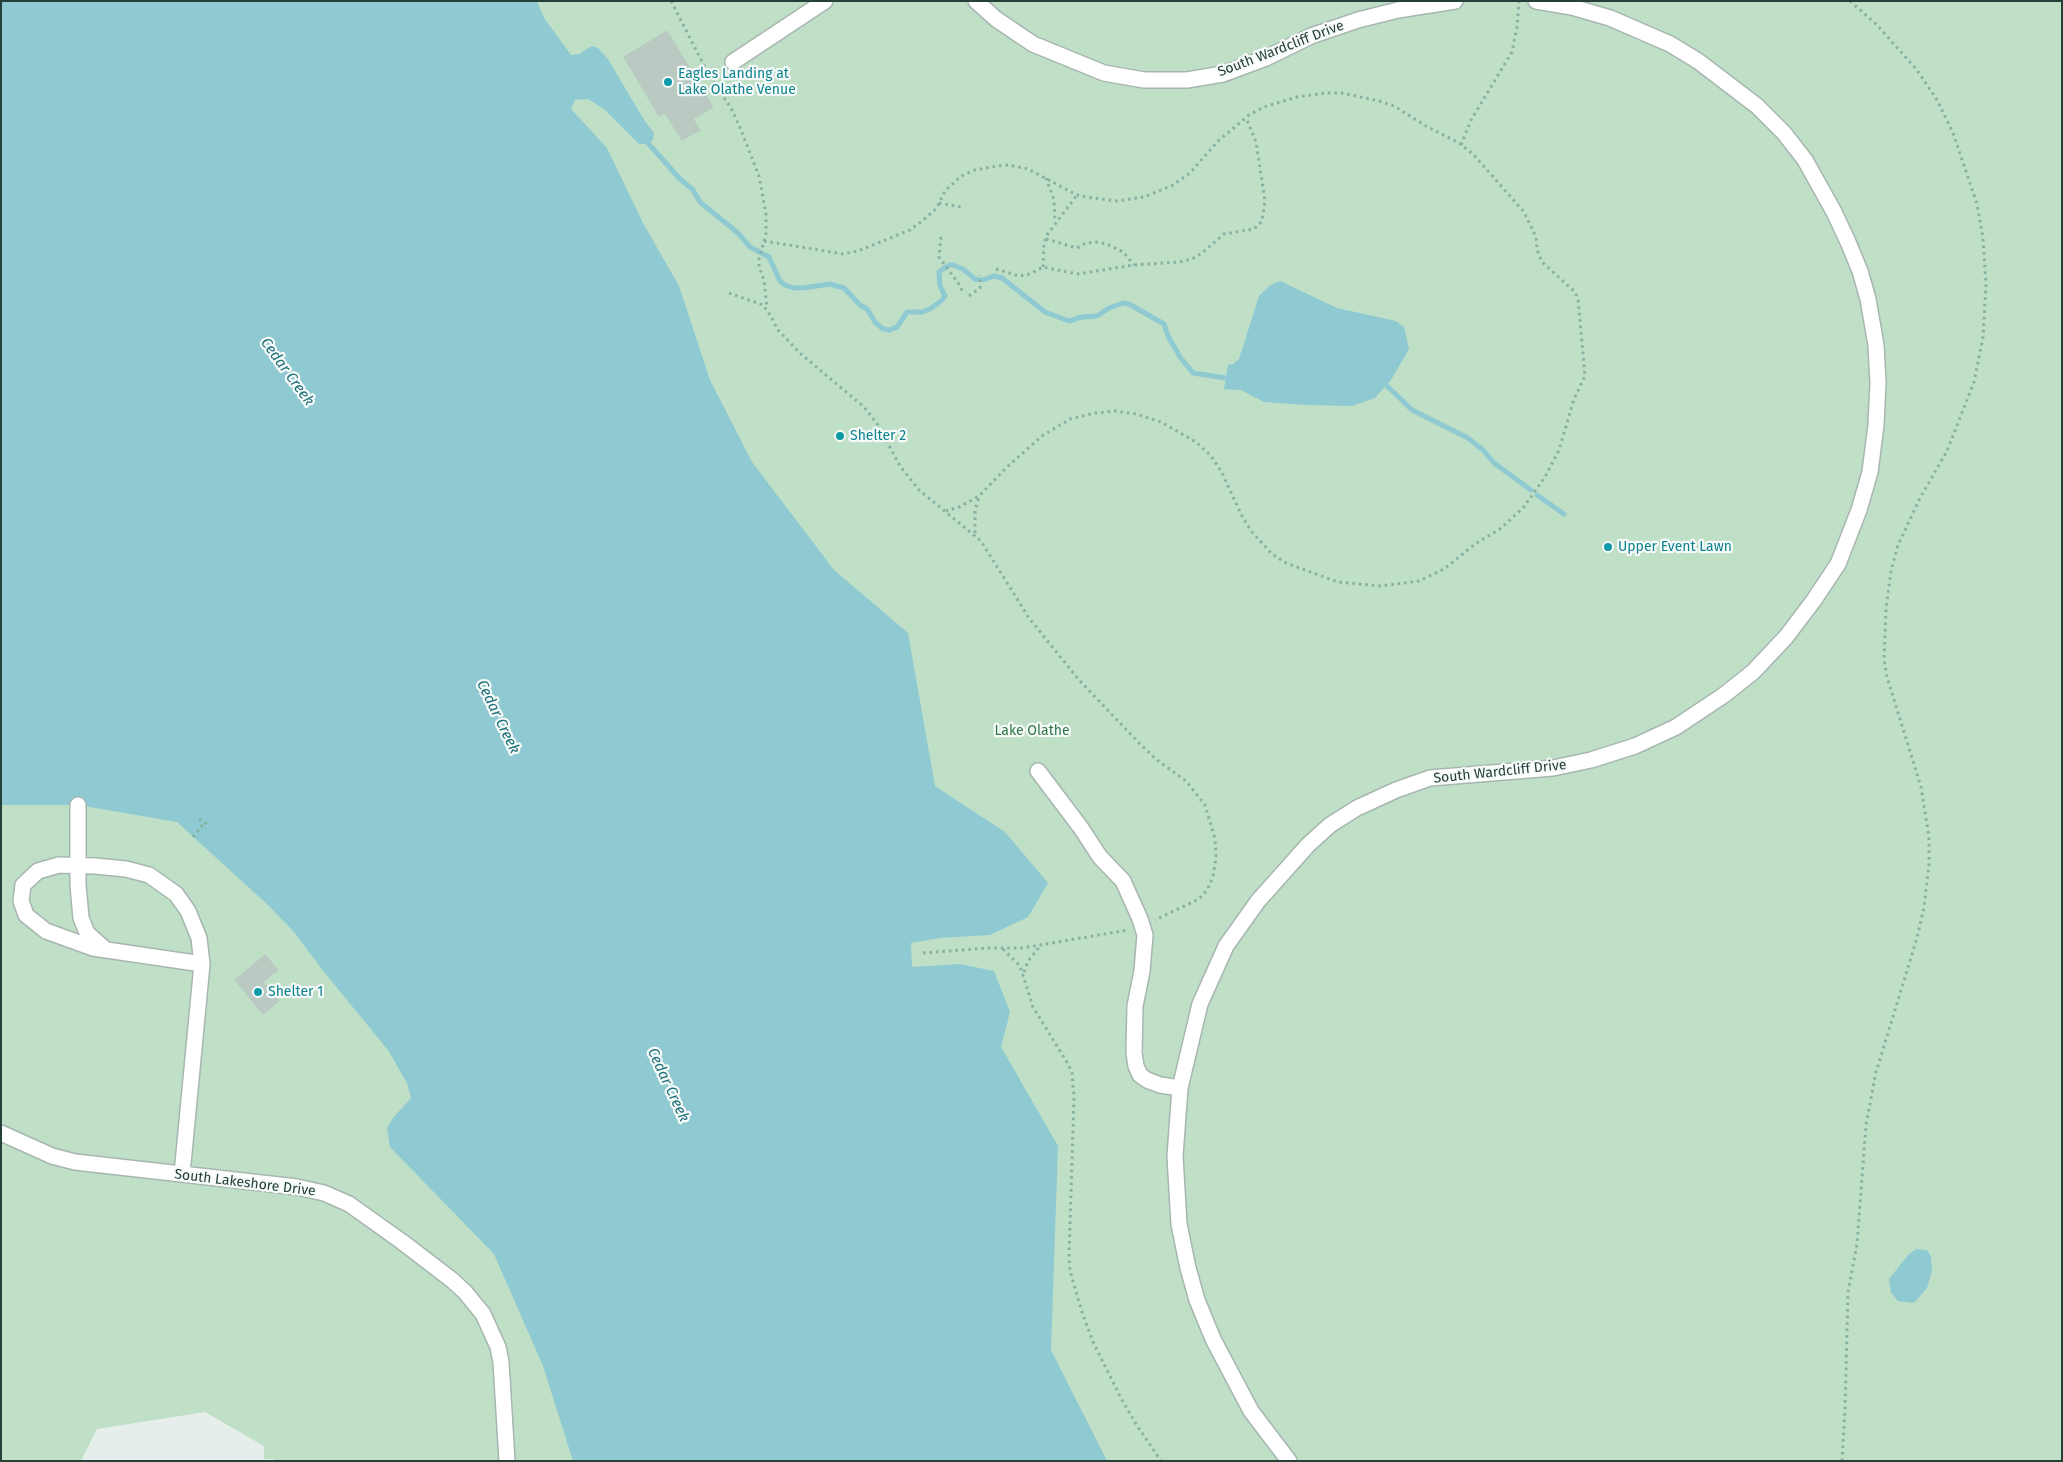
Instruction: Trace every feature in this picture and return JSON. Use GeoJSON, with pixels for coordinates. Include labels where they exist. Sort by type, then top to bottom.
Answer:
{"type":"FeatureCollection","features":[{"type":"Feature","properties":{"kind":"street"},"geometry":{"type":"LineString","coordinates":[[733,62],[825,1]]}},
{"type":"Feature","properties":{"kind":"street","name":"South Wardcliff Drive"},"geometry":{"type":"LineString","coordinates":[[976,1],[996,19],[1033,44],[1071,61],[1104,73],[1153,80],[1187,80],[1223,74],[1266,58],[1311,36],[1358,20],[1398,10],[1455,1]]}},
{"type":"Feature","properties":{"kind":"street","name":"South Wardcliff Drive"},"geometry":{"type":"LineString","coordinates":[[1289,1461],[1251,1411],[1213,1339],[1197,1300],[1184,1251],[1176,1188],[1174,1156],[1180,1088],[1200,1004],[1226,946],[1269,887],[1308,845],[1330,825],[1358,808],[1380,797],[1430,778],[1553,768],[1591,760],[1635,746],[1676,727],[1738,684],[1753,672],[1786,637],[1838,564],[1860,510],[1870,472],[1876,425],[1878,383],[1876,346],[1868,299],[1860,271],[1834,212],[1805,160],[1784,133],[1757,106],[1698,61],[1670,44],[1610,18],[1572,7],[1536,1]]}},
{"type":"Feature","properties":{"kind":"street"},"geometry":{"type":"LineString","coordinates":[[1038,771],[1081,828],[1100,857],[1123,881],[1127,889],[1144,935],[1144,955],[1135,1006],[1134,1053],[1136,1066],[1140,1075],[1148,1080],[1160,1085],[1180,1088]]}},
{"type":"Feature","properties":{"kind":"street"},"geometry":{"type":"LineString","coordinates":[[78,805],[78,904],[87,933],[106,950]]}},
{"type":"Feature","properties":{"kind":"street"},"geometry":{"type":"LineString","coordinates":[[182,1174],[202,964],[199,938],[188,911],[176,894],[149,875],[126,869],[59,865],[38,871],[23,885],[21,901],[26,915],[46,931],[93,948],[202,964]]}},
{"type":"Feature","properties":{"kind":"street","name":"South Lakeshore Drive"},"geometry":{"type":"LineString","coordinates":[[1,1133],[52,1156],[75,1162],[297,1187],[324,1193],[349,1204],[452,1280],[465,1292],[483,1314],[498,1346],[502,1362],[507,1461]]}},
{"type":"Feature","properties":{"kind":"path"},"geometry":{"type":"LineString","coordinates":[[670,1],[710,76],[731,108],[758,176],[765,201],[766,234],[759,259],[759,267],[764,280],[767,309]]}},
{"type":"Feature","properties":{"kind":"path"},"geometry":{"type":"LineString","coordinates":[[1461,145],[1475,112],[1497,80],[1512,52],[1517,27],[1519,1]]}},
{"type":"Feature","properties":{"kind":"path"},"geometry":{"type":"LineString","coordinates":[[1842,1461],[1848,1292],[1856,1244],[1866,1125],[1876,1072],[1917,938],[1924,907],[1929,865],[1929,837],[1921,787],[1887,678],[1884,659],[1886,609],[1891,572],[1898,545],[1920,498],[1947,452],[1974,382],[1984,338],[1986,285],[1983,238],[1977,204],[1953,133],[1937,100],[1917,70],[1877,25],[1850,1]]}},
{"type":"Feature","properties":{"kind":"path"},"geometry":{"type":"LineString","coordinates":[[764,241],[850,253],[868,248],[910,230],[930,215],[952,182],[961,176],[981,169],[1008,165],[1028,169],[1077,195],[1101,199],[1133,200],[1173,185],[1190,173],[1218,141],[1246,118],[1264,108],[1298,97],[1326,93],[1342,94],[1394,106],[1461,145],[1489,170],[1524,212],[1536,237],[1537,250],[1542,262],[1575,292],[1578,299],[1585,376],[1574,399],[1558,450],[1545,477],[1520,511],[1500,529],[1475,544],[1444,569],[1419,581],[1381,586],[1338,582],[1286,564],[1262,544],[1243,518],[1221,471],[1211,456],[1196,442],[1161,422],[1136,414],[1114,411],[1084,414],[1056,427],[1042,436],[1008,466],[979,496],[959,507],[946,511]]}},
{"type":"Feature","properties":{"kind":"path"},"geometry":{"type":"LineString","coordinates":[[996,269],[1019,276],[1030,274],[1043,267],[1078,274],[1134,265],[1179,262],[1192,259],[1202,253],[1224,234],[1254,230],[1262,222],[1265,201],[1259,157],[1252,129],[1246,118]]}},
{"type":"Feature","properties":{"kind":"path"},"geometry":{"type":"LineString","coordinates":[[1045,177],[1054,200],[1056,210],[1055,223]]}},
{"type":"Feature","properties":{"kind":"path"},"geometry":{"type":"LineString","coordinates":[[1043,267],[1046,239],[1055,223],[1077,195]]}},
{"type":"Feature","properties":{"kind":"path"},"geometry":{"type":"LineString","coordinates":[[939,203],[961,208]]}},
{"type":"Feature","properties":{"kind":"path"},"geometry":{"type":"LineString","coordinates":[[941,237],[939,257],[961,287],[962,292]]}},
{"type":"Feature","properties":{"kind":"path"},"geometry":{"type":"LineString","coordinates":[[1046,239],[1077,248],[1086,243],[1107,244],[1123,252],[1134,265]]}},
{"type":"Feature","properties":{"kind":"path"},"geometry":{"type":"LineString","coordinates":[[969,296],[978,291],[981,283],[980,275]]}},
{"type":"Feature","properties":{"kind":"path"},"geometry":{"type":"LineString","coordinates":[[729,293],[763,305],[777,329],[801,354],[864,407],[878,424],[894,456],[919,490],[975,533],[981,540],[1028,618],[1079,680],[1140,744],[1157,760],[1186,781],[1205,805],[1215,839],[1216,858],[1213,876],[1207,890],[1199,900],[1152,922]]}},
{"type":"Feature","properties":{"kind":"path"},"geometry":{"type":"LineString","coordinates":[[975,533],[975,511],[979,496]]}},
{"type":"Feature","properties":{"kind":"path"},"geometry":{"type":"LineString","coordinates":[[199,819],[210,826]]}},
{"type":"Feature","properties":{"kind":"path"},"geometry":{"type":"LineString","coordinates":[[192,837],[204,823]]}},
{"type":"Feature","properties":{"kind":"path"},"geometry":{"type":"LineString","coordinates":[[923,953],[1040,946],[1135,928]]}},
{"type":"Feature","properties":{"kind":"path"},"geometry":{"type":"LineString","coordinates":[[1024,972],[1028,961],[1040,946]]}},
{"type":"Feature","properties":{"kind":"path"},"geometry":{"type":"LineString","coordinates":[[1003,948],[1024,972],[1033,1007],[1068,1064],[1074,1083],[1069,1239],[1070,1271],[1083,1315],[1093,1342],[1136,1424],[1161,1461]]}},
{"type":"Feature","properties":{"kind":"green space","name":"Lake Olathe"},"geometry":{"type":"Polygon","coordinates":[[[1,1],[2062,1],[2062,1461],[274,1461],[274,1459],[264,1459],[264,1446],[205,1412],[97,1429],[81,1461],[1,1461],[1,1]]]}},
{"type":"Feature","properties":{"kind":"water","name":"Cedar Creek"},"geometry":{"type":"Polygon","coordinates":[[[1,1],[537,1],[544,18],[571,55],[579,54],[592,46],[598,48],[608,59],[644,120],[654,133],[653,140],[647,144],[639,144],[604,109],[588,99],[575,100],[571,109],[607,148],[643,223],[679,286],[710,380],[752,462],[834,570],[908,633],[935,786],[1005,832],[1048,883],[1028,917],[990,935],[940,938],[911,943],[912,967],[960,964],[994,971],[1010,1012],[1001,1047],[1058,1146],[1051,1350],[1107,1461],[573,1461],[543,1366],[494,1254],[390,1147],[387,1128],[393,1118],[411,1098],[407,1083],[388,1050],[294,932],[268,905],[177,822],[78,805],[1,805],[1,1]]]}},
{"type":"Feature","properties":{"kind":"water"},"geometry":{"type":"Polygon","coordinates":[[[1280,281],[1337,308],[1396,321],[1404,327],[1409,349],[1391,380],[1375,398],[1352,406],[1306,405],[1264,402],[1241,390],[1224,389],[1228,365],[1233,364],[1239,359],[1259,296],[1269,286],[1280,281]]]}},
{"type":"Feature","properties":{"kind":"water"},"geometry":{"type":"Polygon","coordinates":[[[1916,1249],[1927,1250],[1931,1257],[1932,1271],[1927,1288],[1914,1303],[1898,1301],[1891,1293],[1889,1279],[1909,1254],[1916,1249]]]}},
{"type":"Feature","properties":{"kind":"building","name":"Eagles Landing at Lake Olathe Venue"},"geometry":{"type":"Polygon","coordinates":[[[667,31],[713,107],[693,119],[700,130],[682,140],[665,113],[659,116],[624,57],[667,31]]]}},
{"type":"Feature","properties":{"kind":"building","name":"Shelter 1"},"geometry":{"type":"Polygon","coordinates":[[[265,955],[278,970],[263,982],[279,1001],[263,1014],[235,980],[265,955]]]}},
{"type":"Feature","properties":{"kind":"waterway"},"geometry":{"type":"LineString","coordinates":[[648,143],[679,178],[693,190],[700,202],[738,233],[750,247],[769,257],[780,281],[785,285],[803,288],[830,284],[844,288],[860,305],[867,309],[875,322],[883,329],[890,330],[897,327],[907,312],[922,312],[941,301],[945,296],[940,286],[939,272],[949,265],[953,265],[963,269],[975,279],[983,280],[994,276],[1002,278],[1045,312],[1069,321],[1082,317],[1097,316],[1109,308],[1124,303],[1129,304],[1164,324],[1168,336],[1180,357],[1193,373],[1226,378]]}},
{"type":"Feature","properties":{"kind":"waterway"},"geometry":{"type":"LineString","coordinates":[[1386,385],[1412,410],[1468,438],[1483,450],[1494,463],[1531,490]]}},
{"type":"Feature","properties":{"kind":"waterway"},"geometry":{"type":"LineString","coordinates":[[1537,495],[1564,514]]}},
{"type":"Feature","properties":{"kind":"place","name":"Eagles Landing at Lake Olathe Venue"},"geometry":{"type":"Point","coordinates":[668,82]}},
{"type":"Feature","properties":{"kind":"place","name":"Shelter 2"},"geometry":{"type":"Point","coordinates":[840,436]}},
{"type":"Feature","properties":{"kind":"place","name":"Upper Event Lawn"},"geometry":{"type":"Point","coordinates":[1608,547]}},
{"type":"Feature","properties":{"kind":"place","name":"Shelter 1"},"geometry":{"type":"Point","coordinates":[258,992]}}]}
